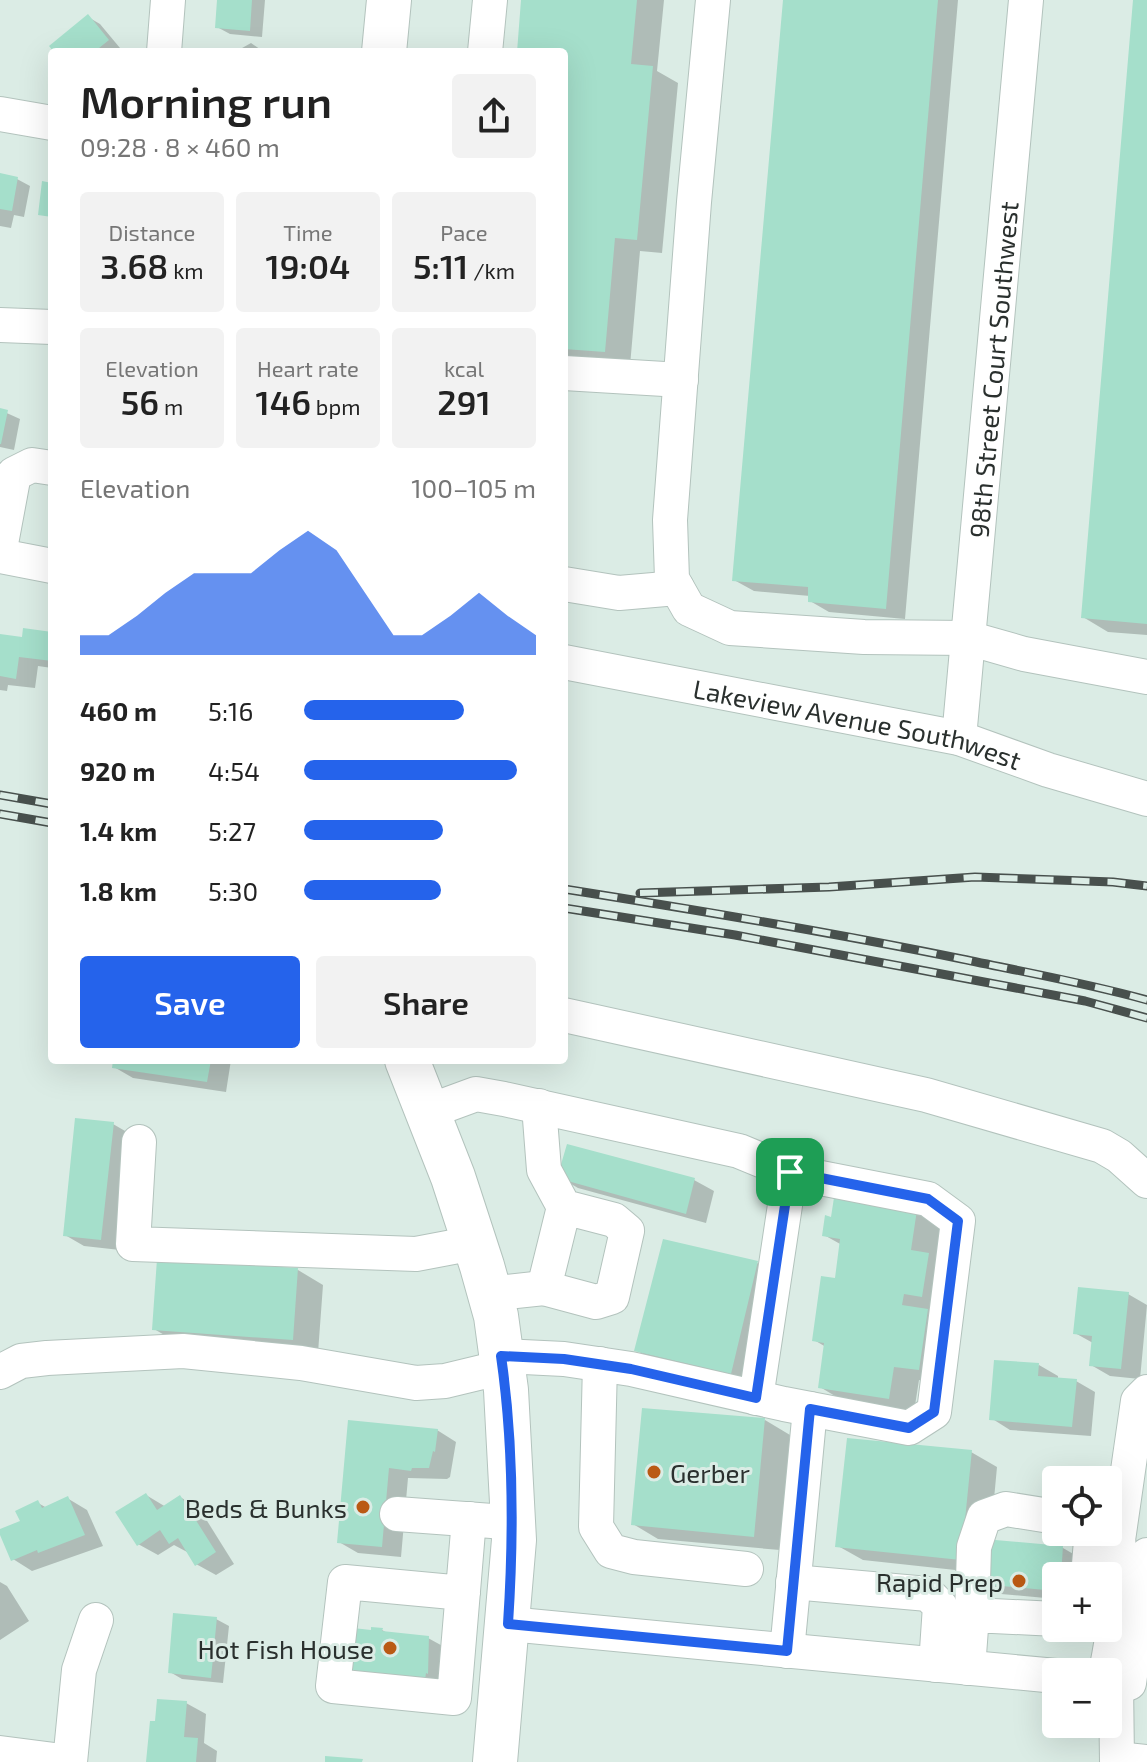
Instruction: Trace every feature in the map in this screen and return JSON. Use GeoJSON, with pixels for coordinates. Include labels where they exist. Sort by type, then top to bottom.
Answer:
{"type":"FeatureCollection","features":[{"type":"Feature","properties":{"kind":"main road"},"geometry":{"type":"LineString","coordinates":[[384,48],[389,0]]}},
{"type":"Feature","properties":{"kind":"main road"},"geometry":{"type":"LineString","coordinates":[[409,1064],[474,1243],[496,1316],[502,1361],[513,1523],[508,1624],[495,1762]]}},
{"type":"Feature","properties":{"kind":"street"},"geometry":{"type":"LineString","coordinates":[[164,48],[168,0]]}},
{"type":"Feature","properties":{"kind":"street"},"geometry":{"type":"LineString","coordinates":[[485,48],[490,0]]}},
{"type":"Feature","properties":{"kind":"street"},"geometry":{"type":"LineString","coordinates":[[713,0],[670,520],[672,579],[689,609],[730,628],[864,637],[968,638],[1024,654],[1147,677]]}},
{"type":"Feature","properties":{"kind":"street","name":"98th Street Court Southwest"},"geometry":{"type":"LineString","coordinates":[[959,738],[1026,0]]}},
{"type":"Feature","properties":{"kind":"street"},"geometry":{"type":"LineString","coordinates":[[0,114],[48,122]]}},
{"type":"Feature","properties":{"kind":"street"},"geometry":{"type":"LineString","coordinates":[[0,325],[48,326]]}},
{"type":"Feature","properties":{"kind":"street"},"geometry":{"type":"LineString","coordinates":[[568,373],[681,380]]}},
{"type":"Feature","properties":{"kind":"street"},"geometry":{"type":"LineString","coordinates":[[0,549],[5,493],[14,474],[32,465],[48,467]]}},
{"type":"Feature","properties":{"kind":"street"},"geometry":{"type":"LineString","coordinates":[[0,556],[48,565]]}},
{"type":"Feature","properties":{"kind":"street"},"geometry":{"type":"LineString","coordinates":[[568,585],[619,593],[677,588]]}},
{"type":"Feature","properties":{"kind":"street","name":"Lakeview Avenue Southwest"},"geometry":{"type":"LineString","coordinates":[[568,663],[959,738],[1048,770],[1147,799]]}},
{"type":"Feature","properties":{"kind":"street"},"geometry":{"type":"LineString","coordinates":[[568,1016],[941,1099],[1102,1146],[1119,1156],[1147,1181]]}},
{"type":"Feature","properties":{"kind":"street"},"geometry":{"type":"LineString","coordinates":[[0,1372],[21,1361],[47,1358],[183,1351],[301,1363],[416,1383],[445,1381],[502,1361],[564,1359],[631,1369],[756,1398],[909,1428],[934,1412],[958,1221],[928,1199],[790,1172],[739,1151],[476,1094],[427,1112]]}},
{"type":"Feature","properties":{"kind":"street"},"geometry":{"type":"LineString","coordinates":[[539,1106],[544,1170],[564,1207],[544,1288]]}},
{"type":"Feature","properties":{"kind":"street"},"geometry":{"type":"LineString","coordinates":[[139,1142],[133,1244],[416,1254],[474,1243]]}},
{"type":"Feature","properties":{"kind":"street"},"geometry":{"type":"LineString","coordinates":[[756,1398],[790,1172]]}},
{"type":"Feature","properties":{"kind":"street"},"geometry":{"type":"LineString","coordinates":[[489,1294],[544,1288],[596,1302],[612,1297],[627,1231],[614,1220],[564,1207]]}},
{"type":"Feature","properties":{"kind":"street"},"geometry":{"type":"LineString","coordinates":[[600,1364],[596,1527],[611,1551],[634,1557],[746,1569]]}},
{"type":"Feature","properties":{"kind":"street"},"geometry":{"type":"LineString","coordinates":[[1122,1487],[1138,1401],[1147,1392]]}},
{"type":"Feature","properties":{"kind":"street"},"geometry":{"type":"LineString","coordinates":[[787,1651],[810,1409]]}},
{"type":"Feature","properties":{"kind":"street"},"geometry":{"type":"LineString","coordinates":[[952,1666],[972,1615],[974,1547],[984,1517],[1006,1509],[1042,1515]]}},
{"type":"Feature","properties":{"kind":"street"},"geometry":{"type":"LineString","coordinates":[[397,1514],[513,1523]]}},
{"type":"Feature","properties":{"kind":"street"},"geometry":{"type":"LineString","coordinates":[[463,1593],[345,1582],[333,1686],[454,1698],[463,1593],[469,1519]]}},
{"type":"Feature","properties":{"kind":"street"},"geometry":{"type":"LineString","coordinates":[[1112,1546],[1120,1658]]}},
{"type":"Feature","properties":{"kind":"street"},"geometry":{"type":"LineString","coordinates":[[793,1582],[928,1594],[940,1606],[952,1666]]}},
{"type":"Feature","properties":{"kind":"street"},"geometry":{"type":"LineString","coordinates":[[972,1615],[1042,1618]]}},
{"type":"Feature","properties":{"kind":"street"},"geometry":{"type":"LineString","coordinates":[[0,1753],[70,1762],[79,1670],[96,1620]]}},
{"type":"Feature","properties":{"kind":"street"},"geometry":{"type":"LineString","coordinates":[[508,1624],[1042,1675]]}},
{"type":"Feature","properties":{"kind":"street"},"geometry":{"type":"LineString","coordinates":[[455,1685],[502,1689]]}},
{"type":"Feature","properties":{"kind":"street"},"geometry":{"type":"LineString","coordinates":[[1122,1694],[1127,1761]]}},
{"type":"Feature","properties":{"kind":"building"},"geometry":{"type":"Polygon","coordinates":[[[217,0],[252,0],[250,31],[215,28],[217,0]]]}},
{"type":"Feature","properties":{"kind":"building"},"geometry":{"type":"Polygon","coordinates":[[[521,0],[637,0],[631,64],[653,66],[637,240],[615,238],[605,352],[568,349],[568,48],[517,48],[521,0]]]}},
{"type":"Feature","properties":{"kind":"building"},"geometry":{"type":"Polygon","coordinates":[[[783,0],[938,0],[886,609],[808,602],[808,587],[732,581],[783,0]]]}},
{"type":"Feature","properties":{"kind":"building"},"geometry":{"type":"Polygon","coordinates":[[[1133,0],[1147,0],[1147,624],[1081,618],[1133,0]]]}},
{"type":"Feature","properties":{"kind":"building"},"geometry":{"type":"Polygon","coordinates":[[[88,14],[109,40],[99,48],[49,46],[88,14]]]}},
{"type":"Feature","properties":{"kind":"building"},"geometry":{"type":"Polygon","coordinates":[[[0,173],[18,177],[12,211],[0,209],[0,173]]]}},
{"type":"Feature","properties":{"kind":"building"},"geometry":{"type":"Polygon","coordinates":[[[42,181],[48,182],[48,216],[38,215],[42,181]]]}},
{"type":"Feature","properties":{"kind":"building"},"geometry":{"type":"Polygon","coordinates":[[[0,408],[8,410],[1,444],[0,444],[0,408]]]}},
{"type":"Feature","properties":{"kind":"building"},"geometry":{"type":"Polygon","coordinates":[[[23,628],[48,631],[48,661],[19,657],[16,679],[0,676],[0,634],[22,637],[23,628]]]}},
{"type":"Feature","properties":{"kind":"building"},"geometry":{"type":"Polygon","coordinates":[[[112,1064],[210,1064],[207,1082],[112,1068],[112,1064]]]}},
{"type":"Feature","properties":{"kind":"building"},"geometry":{"type":"Polygon","coordinates":[[[75,1118],[114,1122],[101,1240],[63,1236],[75,1118]]]}},
{"type":"Feature","properties":{"kind":"building"},"geometry":{"type":"Polygon","coordinates":[[[567,1144],[695,1178],[686,1214],[557,1178],[567,1144]]]}},
{"type":"Feature","properties":{"kind":"building"},"geometry":{"type":"Polygon","coordinates":[[[835,1191],[918,1203],[911,1250],[929,1253],[922,1297],[904,1294],[902,1305],[928,1309],[919,1370],[894,1367],[889,1399],[818,1388],[824,1343],[812,1341],[821,1276],[835,1278],[840,1239],[822,1236],[825,1215],[831,1217],[835,1191]]]}},
{"type":"Feature","properties":{"kind":"building"},"geometry":{"type":"Polygon","coordinates":[[[663,1239],[758,1261],[731,1374],[634,1351],[663,1239]]]}},
{"type":"Feature","properties":{"kind":"building"},"geometry":{"type":"Polygon","coordinates":[[[157,1259],[298,1268],[293,1340],[152,1330],[157,1259]]]}},
{"type":"Feature","properties":{"kind":"building"},"geometry":{"type":"Polygon","coordinates":[[[1078,1287],[1129,1292],[1121,1369],[1089,1366],[1092,1336],[1073,1334],[1078,1287]]]}},
{"type":"Feature","properties":{"kind":"building"},"geometry":{"type":"Polygon","coordinates":[[[994,1360],[1039,1363],[1038,1376],[1077,1379],[1072,1427],[989,1420],[994,1360]]]}},
{"type":"Feature","properties":{"kind":"building"},"geometry":{"type":"Polygon","coordinates":[[[642,1408],[765,1418],[754,1537],[631,1525],[642,1408]]]}},
{"type":"Feature","properties":{"kind":"building","name":"Beds & Bunks"},"geometry":{"type":"Polygon","coordinates":[[[348,1420],[438,1429],[429,1468],[412,1468],[411,1471],[389,1468],[382,1547],[337,1543],[348,1420]]]}},
{"type":"Feature","properties":{"kind":"building"},"geometry":{"type":"Polygon","coordinates":[[[847,1438],[972,1450],[961,1560],[835,1547],[847,1438]]]}},
{"type":"Feature","properties":{"kind":"building"},"geometry":{"type":"Polygon","coordinates":[[[146,1493],[157,1510],[180,1495],[216,1552],[195,1566],[178,1538],[169,1544],[160,1530],[137,1546],[115,1512],[146,1493]]]}},
{"type":"Feature","properties":{"kind":"building"},"geometry":{"type":"Polygon","coordinates":[[[68,1496],[85,1535],[11,1561],[0,1529],[20,1521],[15,1511],[38,1500],[42,1508],[68,1496]]]}},
{"type":"Feature","properties":{"kind":"building"},"geometry":{"type":"Polygon","coordinates":[[[984,1539],[1063,1546],[1062,1562],[1042,1562],[1042,1590],[979,1584],[984,1539]]]}},
{"type":"Feature","properties":{"kind":"building"},"geometry":{"type":"Polygon","coordinates":[[[173,1613],[217,1617],[211,1678],[168,1673],[173,1613]]]}},
{"type":"Feature","properties":{"kind":"building","name":"Hot Fish House"},"geometry":{"type":"Polygon","coordinates":[[[371,1627],[429,1636],[428,1674],[424,1687],[348,1680],[353,1628],[371,1630],[371,1627]]]}},
{"type":"Feature","properties":{"kind":"building"},"geometry":{"type":"Polygon","coordinates":[[[157,1699],[187,1701],[184,1737],[198,1738],[196,1762],[146,1762],[150,1721],[155,1721],[157,1699]]]}},
{"type":"Feature","properties":{"kind":"building"},"geometry":{"type":"Polygon","coordinates":[[[325,1756],[363,1759],[362,1762],[325,1762],[325,1756]]]}},
{"type":"Feature","properties":{"kind":"railway"},"geometry":{"type":"LineString","coordinates":[[0,795],[48,803]]}},
{"type":"Feature","properties":{"kind":"railway"},"geometry":{"type":"LineString","coordinates":[[0,814],[48,822]]}},
{"type":"Feature","properties":{"kind":"railway"},"geometry":{"type":"LineString","coordinates":[[640,893],[829,887],[975,877],[1147,886]]}},
{"type":"Feature","properties":{"kind":"railway"},"geometry":{"type":"LineString","coordinates":[[568,890],[863,940],[1055,978],[1147,1000]]}},
{"type":"Feature","properties":{"kind":"railway"},"geometry":{"type":"LineString","coordinates":[[568,909],[735,935],[1085,1001],[1147,1018]]}},
{"type":"Feature","properties":{"kind":"place","name":"Gerber"},"geometry":{"type":"Point","coordinates":[654,1472]}},
{"type":"Feature","properties":{"kind":"place","name":"Beds & Bunks"},"geometry":{"type":"Point","coordinates":[363,1507]}},
{"type":"Feature","properties":{"kind":"place","name":"Rapid Prep"},"geometry":{"type":"Point","coordinates":[1019,1581]}},
{"type":"Feature","properties":{"kind":"place","name":"Hot Fish House"},"geometry":{"type":"Point","coordinates":[390,1648]}},
{"type":"Feature","properties":{"kind":"route"},"geometry":{"type":"LineString","coordinates":[[790,1172],[928,1199],[958,1221],[934,1412],[909,1428],[810,1409],[787,1651],[508,1624],[514,1540],[513,1499],[501,1356],[564,1359],[631,1369],[756,1398],[790,1172]]}}]}
